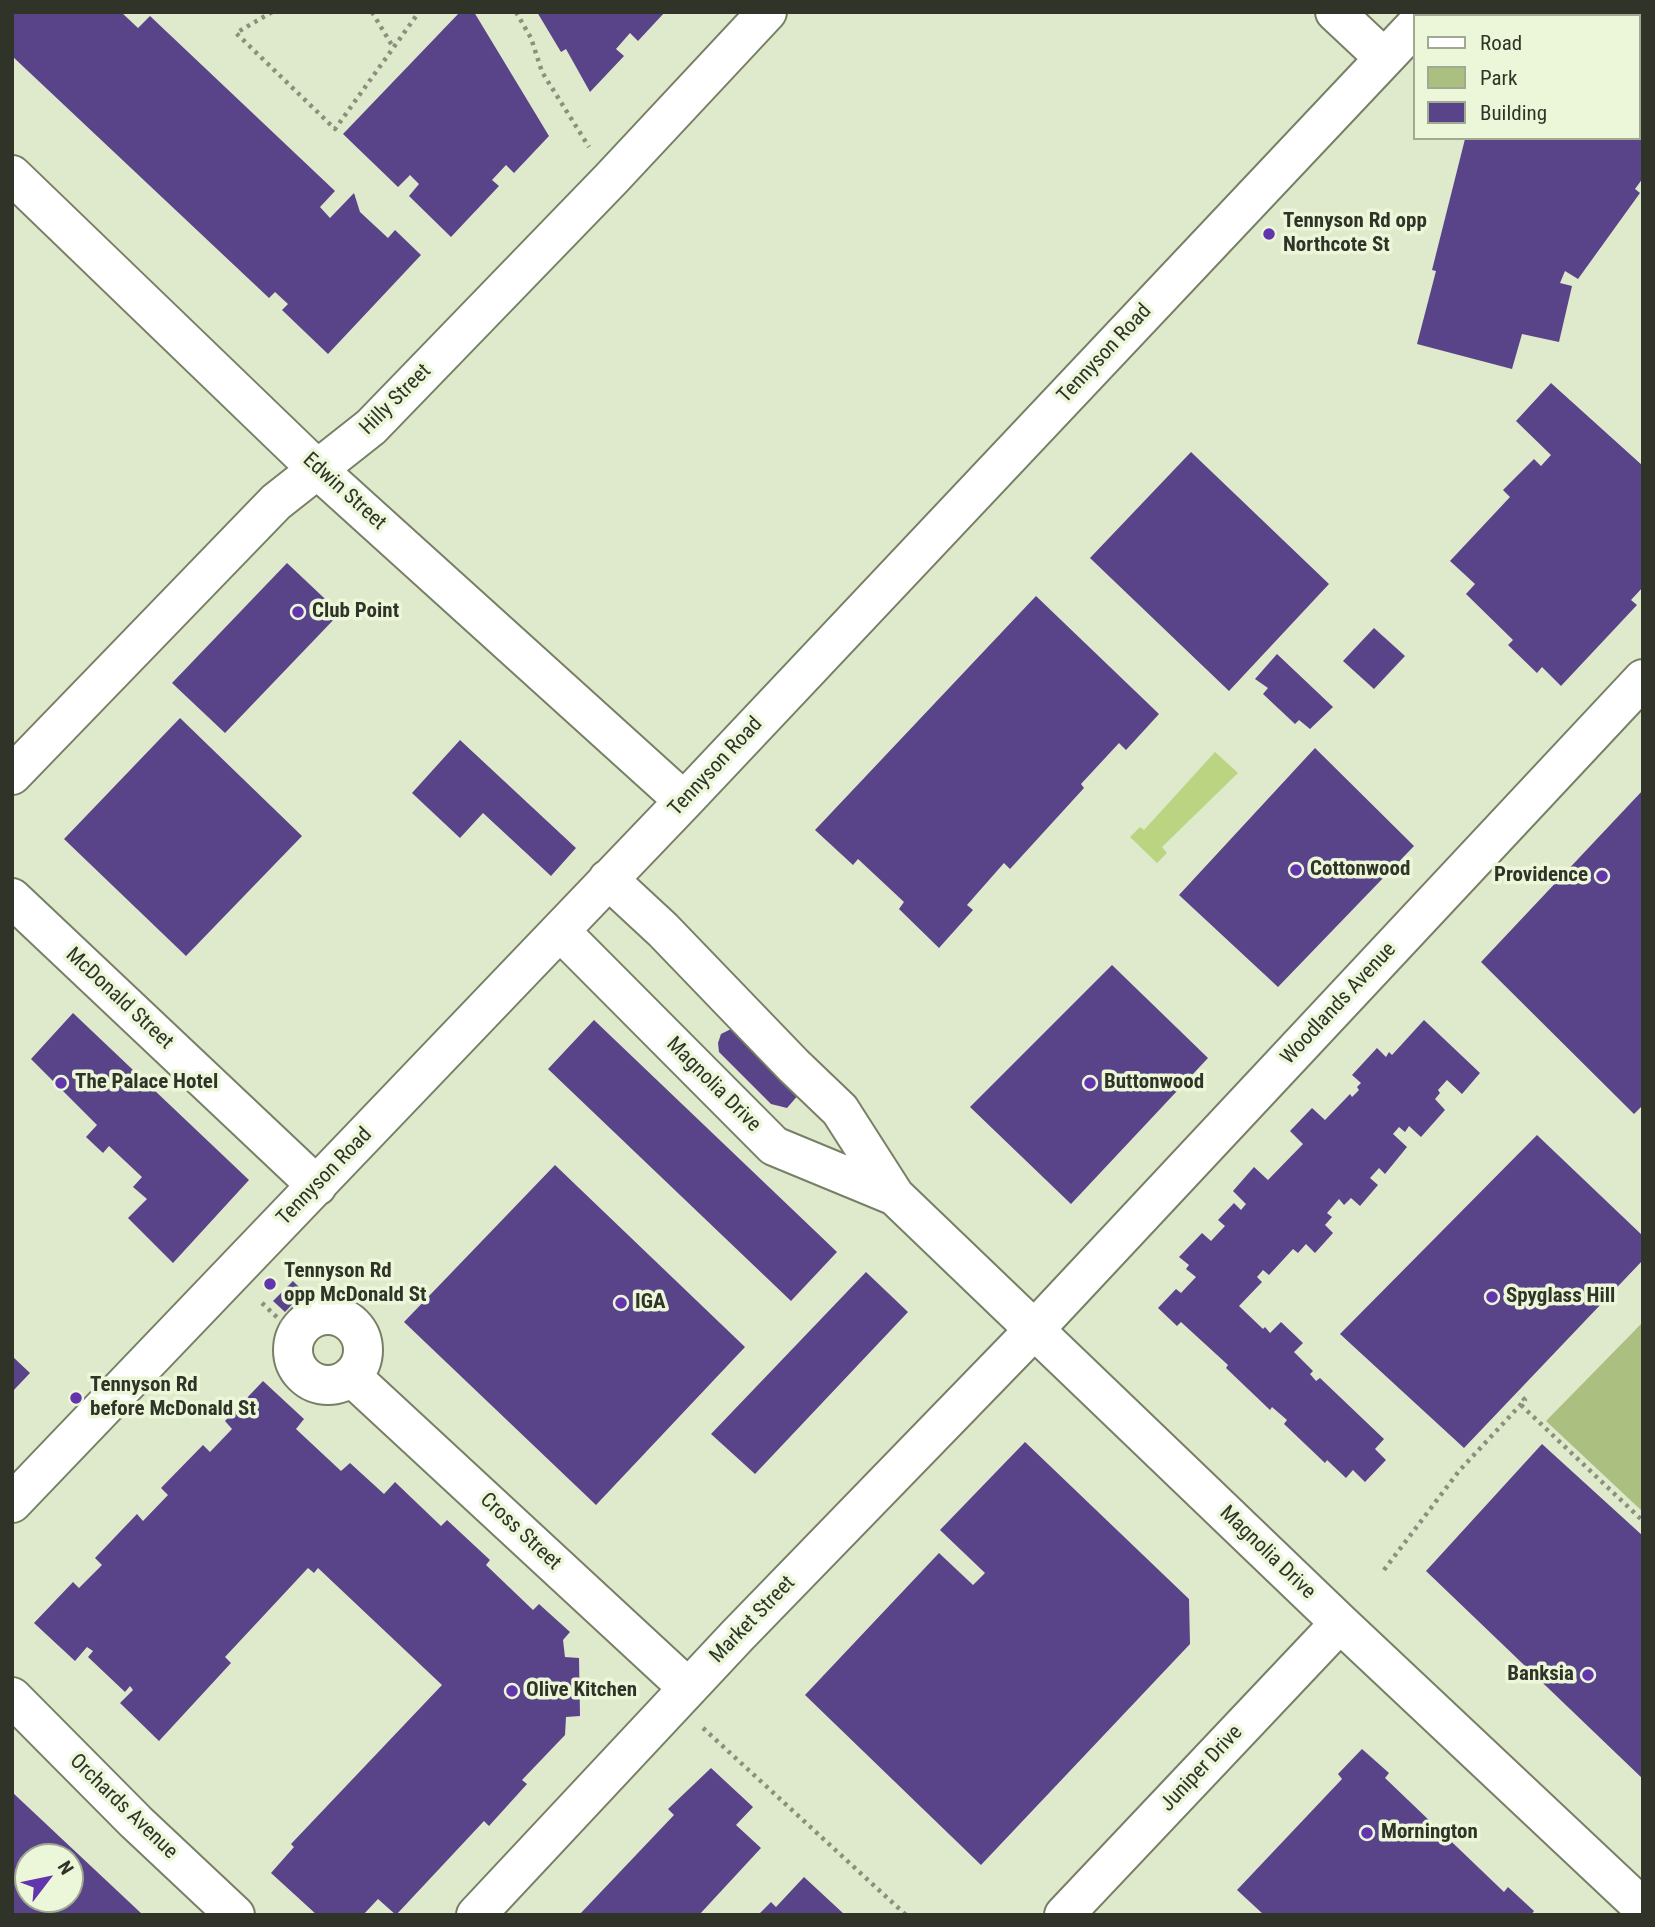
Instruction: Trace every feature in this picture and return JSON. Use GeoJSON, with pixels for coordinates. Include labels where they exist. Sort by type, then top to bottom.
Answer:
{"type":"FeatureCollection","features":[{"type":"Feature","properties":{"kind":"street","name":"Hilly Street"},"geometry":{"type":"LineString","coordinates":[[12,775],[276,502],[371,426],[611,179],[767,12]]}},
{"type":"Feature","properties":{"kind":"street"},"geometry":{"type":"LineString","coordinates":[[1335,12],[1384,58]]}},
{"type":"Feature","properties":{"kind":"street","name":"Tennyson Road"},"geometry":{"type":"LineString","coordinates":[[12,1503],[684,801],[1414,27]]}},
{"type":"Feature","properties":{"kind":"street","name":"Edwin Street"},"geometry":{"type":"LineString","coordinates":[[12,175],[317,469],[684,801]]}},
{"type":"Feature","properties":{"kind":"street","name":"Woodlands Avenue"},"geometry":{"type":"LineString","coordinates":[[1034,1330],[1643,679]]}},
{"type":"Feature","properties":{"kind":"street","name":"Magnolia Drive"},"geometry":{"type":"LineString","coordinates":[[608,879],[663,930],[794,1066],[841,1110],[895,1196],[1642,1912]]}},
{"type":"Feature","properties":{"kind":"street","name":"McDonald Street"},"geometry":{"type":"LineString","coordinates":[[12,898],[317,1186]]}},
{"type":"Feature","properties":{"kind":"street","name":"Magnolia Drive"},"geometry":{"type":"LineString","coordinates":[[559,931],[774,1146],[895,1196]]}},
{"type":"Feature","properties":{"kind":"street","name":"Cross Street"},"geometry":{"type":"LineString","coordinates":[[304,1325],[319,1316],[331,1315],[351,1324],[359,1333],[362,1356],[351,1376],[682,1695]]}},
{"type":"Feature","properties":{"kind":"street","name":"Market Street"},"geometry":{"type":"LineString","coordinates":[[476,1915],[682,1695],[1034,1330]]}},
{"type":"Feature","properties":{"kind":"street","name":"Juniper Drive"},"geometry":{"type":"LineString","coordinates":[[1064,1915],[1340,1623]]}},
{"type":"Feature","properties":{"kind":"street","name":"Orchards Avenue"},"geometry":{"type":"LineString","coordinates":[[12,1697],[136,1822],[235,1915]]}},
{"type":"Feature","properties":{"kind":"path"},"geometry":{"type":"LineString","coordinates":[[272,12],[236,33],[335,129],[419,12]]}},
{"type":"Feature","properties":{"kind":"path"},"geometry":{"type":"LineString","coordinates":[[372,12],[393,48]]}},
{"type":"Feature","properties":{"kind":"path"},"geometry":{"type":"LineString","coordinates":[[516,12],[531,38],[542,72],[570,118]]}},
{"type":"Feature","properties":{"kind":"path"},"geometry":{"type":"LineString","coordinates":[[262,1303],[284,1324],[304,1325]]}},
{"type":"Feature","properties":{"kind":"path"},"geometry":{"type":"LineString","coordinates":[[1384,1570],[1459,1471],[1525,1400],[1519,1394]]}},
{"type":"Feature","properties":{"kind":"path"},"geometry":{"type":"LineString","coordinates":[[1521,1405],[1643,1521]]}},
{"type":"Feature","properties":{"kind":"path"},"geometry":{"type":"LineString","coordinates":[[682,1695],[906,1915]]}},
{"type":"Feature","properties":{"kind":"green space"},"geometry":{"type":"Polygon","coordinates":[[[1643,1322],[1643,1512],[1546,1421],[1643,1322]]]}},
{"type":"Feature","properties":{"kind":"shaded area"},"geometry":{"type":"Polygon","coordinates":[[[1215,752],[1238,773],[1162,847],[1167,853],[1157,863],[1130,837],[1140,827],[1144,830],[1215,752]]]}},
{"type":"Feature","properties":{"kind":"building"},"geometry":{"type":"Polygon","coordinates":[[[12,12],[121,12],[138,28],[150,16],[335,191],[320,207],[330,218],[354,193],[360,212],[388,238],[395,230],[421,255],[328,354],[282,310],[288,304],[275,292],[269,298],[12,56],[12,12]]]}},
{"type":"Feature","properties":{"kind":"building"},"geometry":{"type":"Polygon","coordinates":[[[460,12],[474,12],[549,136],[514,173],[506,165],[492,180],[499,186],[451,237],[409,196],[419,184],[410,175],[398,187],[343,134],[460,12]]]}},
{"type":"Feature","properties":{"kind":"building"},"geometry":{"type":"Polygon","coordinates":[[[537,12],[665,12],[638,41],[630,33],[616,49],[624,56],[590,92],[566,49],[561,52],[537,12]]]}},
{"type":"Feature","properties":{"kind":"building"},"geometry":{"type":"Polygon","coordinates":[[[1641,64],[1643,65],[1643,178],[1635,189],[1640,193],[1578,279],[1565,271],[1560,283],[1572,286],[1559,342],[1522,334],[1512,369],[1417,344],[1436,271],[1432,270],[1465,140],[1641,140],[1641,64]]]}},
{"type":"Feature","properties":{"kind":"building"},"geometry":{"type":"Polygon","coordinates":[[[1551,383],[1643,466],[1643,587],[1631,600],[1637,605],[1561,686],[1542,667],[1537,673],[1508,645],[1513,640],[1466,594],[1475,584],[1450,561],[1510,497],[1503,490],[1534,459],[1541,466],[1551,455],[1516,421],[1551,383]]]}},
{"type":"Feature","properties":{"kind":"building"},"geometry":{"type":"Polygon","coordinates":[[[1191,452],[1329,584],[1229,691],[1090,558],[1191,452]]]}},
{"type":"Feature","properties":{"kind":"building"},"geometry":{"type":"Polygon","coordinates":[[[287,563],[340,613],[225,733],[172,683],[287,563]]]}},
{"type":"Feature","properties":{"kind":"building"},"geometry":{"type":"Polygon","coordinates":[[[1036,596],[1159,714],[1126,750],[1119,743],[1081,784],[1084,788],[1010,869],[1004,863],[967,905],[973,910],[939,948],[899,909],[904,902],[858,859],[853,865],[815,830],[1036,596]]]}},
{"type":"Feature","properties":{"kind":"building"},"geometry":{"type":"Polygon","coordinates":[[[1374,628],[1405,656],[1374,689],[1343,661],[1374,628]]]}},
{"type":"Feature","properties":{"kind":"building"},"geometry":{"type":"Polygon","coordinates":[[[1277,654],[1333,707],[1310,729],[1299,720],[1295,724],[1263,694],[1268,688],[1255,679],[1277,654]]]}},
{"type":"Feature","properties":{"kind":"building"},"geometry":{"type":"Polygon","coordinates":[[[180,718],[302,836],[186,956],[64,839],[180,718]]]}},
{"type":"Feature","properties":{"kind":"building"},"geometry":{"type":"Polygon","coordinates":[[[460,740],[576,848],[551,876],[483,813],[460,838],[412,793],[460,740]]]}},
{"type":"Feature","properties":{"kind":"building","name":"Cottonwood"},"geometry":{"type":"Polygon","coordinates":[[[1315,748],[1414,846],[1278,987],[1179,895],[1315,748]]]}},
{"type":"Feature","properties":{"kind":"building","name":"Providence"},"geometry":{"type":"Polygon","coordinates":[[[1643,790],[1643,1105],[1634,1114],[1481,962],[1643,790]]]}},
{"type":"Feature","properties":{"kind":"building","name":"Buttonwood"},"geometry":{"type":"Polygon","coordinates":[[[1112,965],[1208,1058],[1071,1204],[970,1107],[1112,965]]]}},
{"type":"Feature","properties":{"kind":"building"},"geometry":{"type":"Polygon","coordinates":[[[73,1013],[249,1180],[173,1263],[128,1218],[147,1199],[133,1187],[142,1177],[109,1146],[103,1153],[86,1137],[97,1125],[31,1059],[73,1013]]]}},
{"type":"Feature","properties":{"kind":"building"},"geometry":{"type":"Polygon","coordinates":[[[594,1020],[837,1252],[791,1301],[548,1069],[594,1020]]]}},
{"type":"Feature","properties":{"kind":"building"},"geometry":{"type":"Polygon","coordinates":[[[1424,1020],[1480,1073],[1462,1094],[1447,1080],[1438,1090],[1440,1093],[1435,1099],[1445,1110],[1421,1137],[1409,1126],[1405,1132],[1399,1127],[1393,1134],[1407,1147],[1385,1174],[1379,1168],[1370,1178],[1378,1185],[1360,1206],[1351,1198],[1344,1205],[1339,1199],[1327,1213],[1332,1217],[1325,1225],[1333,1233],[1315,1253],[1306,1244],[1298,1253],[1293,1249],[1269,1275],[1263,1270],[1257,1277],[1262,1282],[1239,1306],[1270,1333],[1281,1322],[1303,1343],[1294,1352],[1313,1371],[1310,1374],[1316,1381],[1320,1378],[1384,1439],[1375,1449],[1386,1460],[1365,1482],[1353,1470],[1346,1478],[1327,1460],[1325,1463],[1284,1424],[1287,1420],[1272,1407],[1270,1410],[1226,1368],[1228,1365],[1181,1322],[1177,1326],[1158,1308],[1176,1289],[1181,1293],[1196,1277],[1186,1269],[1189,1265],[1179,1257],[1202,1233],[1211,1241],[1225,1226],[1218,1220],[1234,1203],[1241,1210],[1246,1204],[1233,1191],[1254,1167],[1268,1180],[1303,1144],[1290,1131],[1312,1108],[1325,1120],[1350,1094],[1352,1097],[1359,1090],[1357,1087],[1361,1083],[1352,1075],[1377,1048],[1386,1057],[1389,1052],[1392,1055],[1424,1020]]]}},
{"type":"Feature","properties":{"kind":"building"},"geometry":{"type":"Polygon","coordinates":[[[735,1027],[800,1093],[787,1108],[771,1104],[719,1052],[721,1034],[735,1027]]]}},
{"type":"Feature","properties":{"kind":"building","name":"Spyglass Hill"},"geometry":{"type":"Polygon","coordinates":[[[1537,1135],[1643,1236],[1643,1260],[1464,1448],[1340,1334],[1537,1135]]]}},
{"type":"Feature","properties":{"kind":"building"},"geometry":{"type":"Polygon","coordinates":[[[555,1165],[745,1347],[596,1505],[404,1322],[555,1165]]]}},
{"type":"Feature","properties":{"kind":"building"},"geometry":{"type":"Polygon","coordinates":[[[866,1272],[908,1312],[755,1474],[711,1434],[866,1272]]]}},
{"type":"Feature","properties":{"kind":"building"},"geometry":{"type":"Polygon","coordinates":[[[293,1281],[304,1292],[285,1312],[273,1301],[293,1281]]]}},
{"type":"Feature","properties":{"kind":"building"},"geometry":{"type":"Polygon","coordinates":[[[12,1356],[30,1373],[12,1392],[12,1356]]]}},
{"type":"Feature","properties":{"kind":"building"},"geometry":{"type":"Polygon","coordinates":[[[263,1381],[304,1419],[296,1429],[341,1471],[350,1463],[384,1494],[395,1482],[441,1526],[447,1520],[490,1560],[486,1565],[533,1610],[539,1604],[570,1632],[563,1640],[565,1657],[579,1658],[580,1716],[566,1717],[565,1735],[522,1780],[527,1784],[489,1826],[484,1821],[396,1915],[378,1899],[363,1915],[317,1915],[271,1873],[294,1847],[291,1844],[442,1685],[318,1568],[314,1573],[308,1568],[225,1657],[231,1663],[159,1741],[120,1703],[133,1690],[130,1686],[125,1692],[88,1657],[93,1651],[87,1647],[75,1661],[34,1623],[73,1582],[79,1588],[102,1565],[95,1558],[137,1514],[143,1521],[168,1495],[161,1488],[203,1445],[210,1452],[232,1429],[225,1421],[263,1381]]]}},
{"type":"Feature","properties":{"kind":"building"},"geometry":{"type":"Polygon","coordinates":[[[1025,1442],[1189,1599],[1190,1644],[981,1865],[805,1695],[939,1553],[973,1585],[985,1573],[940,1530],[1025,1442]]]}},
{"type":"Feature","properties":{"kind":"building","name":"Banksia"},"geometry":{"type":"Polygon","coordinates":[[[1542,1444],[1643,1536],[1643,1779],[1426,1571],[1542,1444]]]}},
{"type":"Feature","properties":{"kind":"building","name":"Mornington"},"geometry":{"type":"Polygon","coordinates":[[[1362,1749],[1389,1773],[1385,1778],[1504,1892],[1508,1887],[1534,1911],[1531,1915],[1264,1915],[1237,1890],[1342,1779],[1338,1774],[1362,1749]]]}},
{"type":"Feature","properties":{"kind":"building"},"geometry":{"type":"Polygon","coordinates":[[[711,1768],[753,1807],[736,1825],[761,1848],[699,1915],[579,1915],[674,1815],[668,1809],[711,1768]]]}},
{"type":"Feature","properties":{"kind":"building"},"geometry":{"type":"Polygon","coordinates":[[[12,1792],[66,1843],[14,1843],[14,1913],[84,1913],[84,1860],[143,1915],[12,1915],[12,1792]]]}},
{"type":"Feature","properties":{"kind":"building"},"geometry":{"type":"Polygon","coordinates":[[[804,1877],[845,1915],[758,1915],[771,1902],[776,1907],[804,1877]]]}},
{"type":"Feature","properties":{"kind":"place","name":"Tennyson Rd opp Northcote St"},"geometry":{"type":"Point","coordinates":[1269,234]}},
{"type":"Feature","properties":{"kind":"place","name":"Club Point"},"geometry":{"type":"Point","coordinates":[298,612]}},
{"type":"Feature","properties":{"kind":"place","name":"Cottonwood"},"geometry":{"type":"Point","coordinates":[1296,870]}},
{"type":"Feature","properties":{"kind":"place","name":"Providence"},"geometry":{"type":"Point","coordinates":[1602,876]}},
{"type":"Feature","properties":{"kind":"place","name":"The Palace Hotel"},"geometry":{"type":"Point","coordinates":[61,1083]}},
{"type":"Feature","properties":{"kind":"place","name":"Buttonwood"},"geometry":{"type":"Point","coordinates":[1090,1083]}},
{"type":"Feature","properties":{"kind":"place","name":"Tennyson Rd opp McDonald St"},"geometry":{"type":"Point","coordinates":[270,1284]}},
{"type":"Feature","properties":{"kind":"place","name":"Spyglass Hill"},"geometry":{"type":"Point","coordinates":[1492,1297]}},
{"type":"Feature","properties":{"kind":"place","name":"IGA"},"geometry":{"type":"Point","coordinates":[621,1303]}},
{"type":"Feature","properties":{"kind":"place","name":"Tennyson Rd before McDonald St"},"geometry":{"type":"Point","coordinates":[76,1398]}},
{"type":"Feature","properties":{"kind":"place","name":"Banksia"},"geometry":{"type":"Point","coordinates":[1588,1675]}},
{"type":"Feature","properties":{"kind":"place","name":"Olive Kitchen"},"geometry":{"type":"Point","coordinates":[512,1691]}},
{"type":"Feature","properties":{"kind":"place","name":"Mornington"},"geometry":{"type":"Point","coordinates":[1367,1833]}}]}
